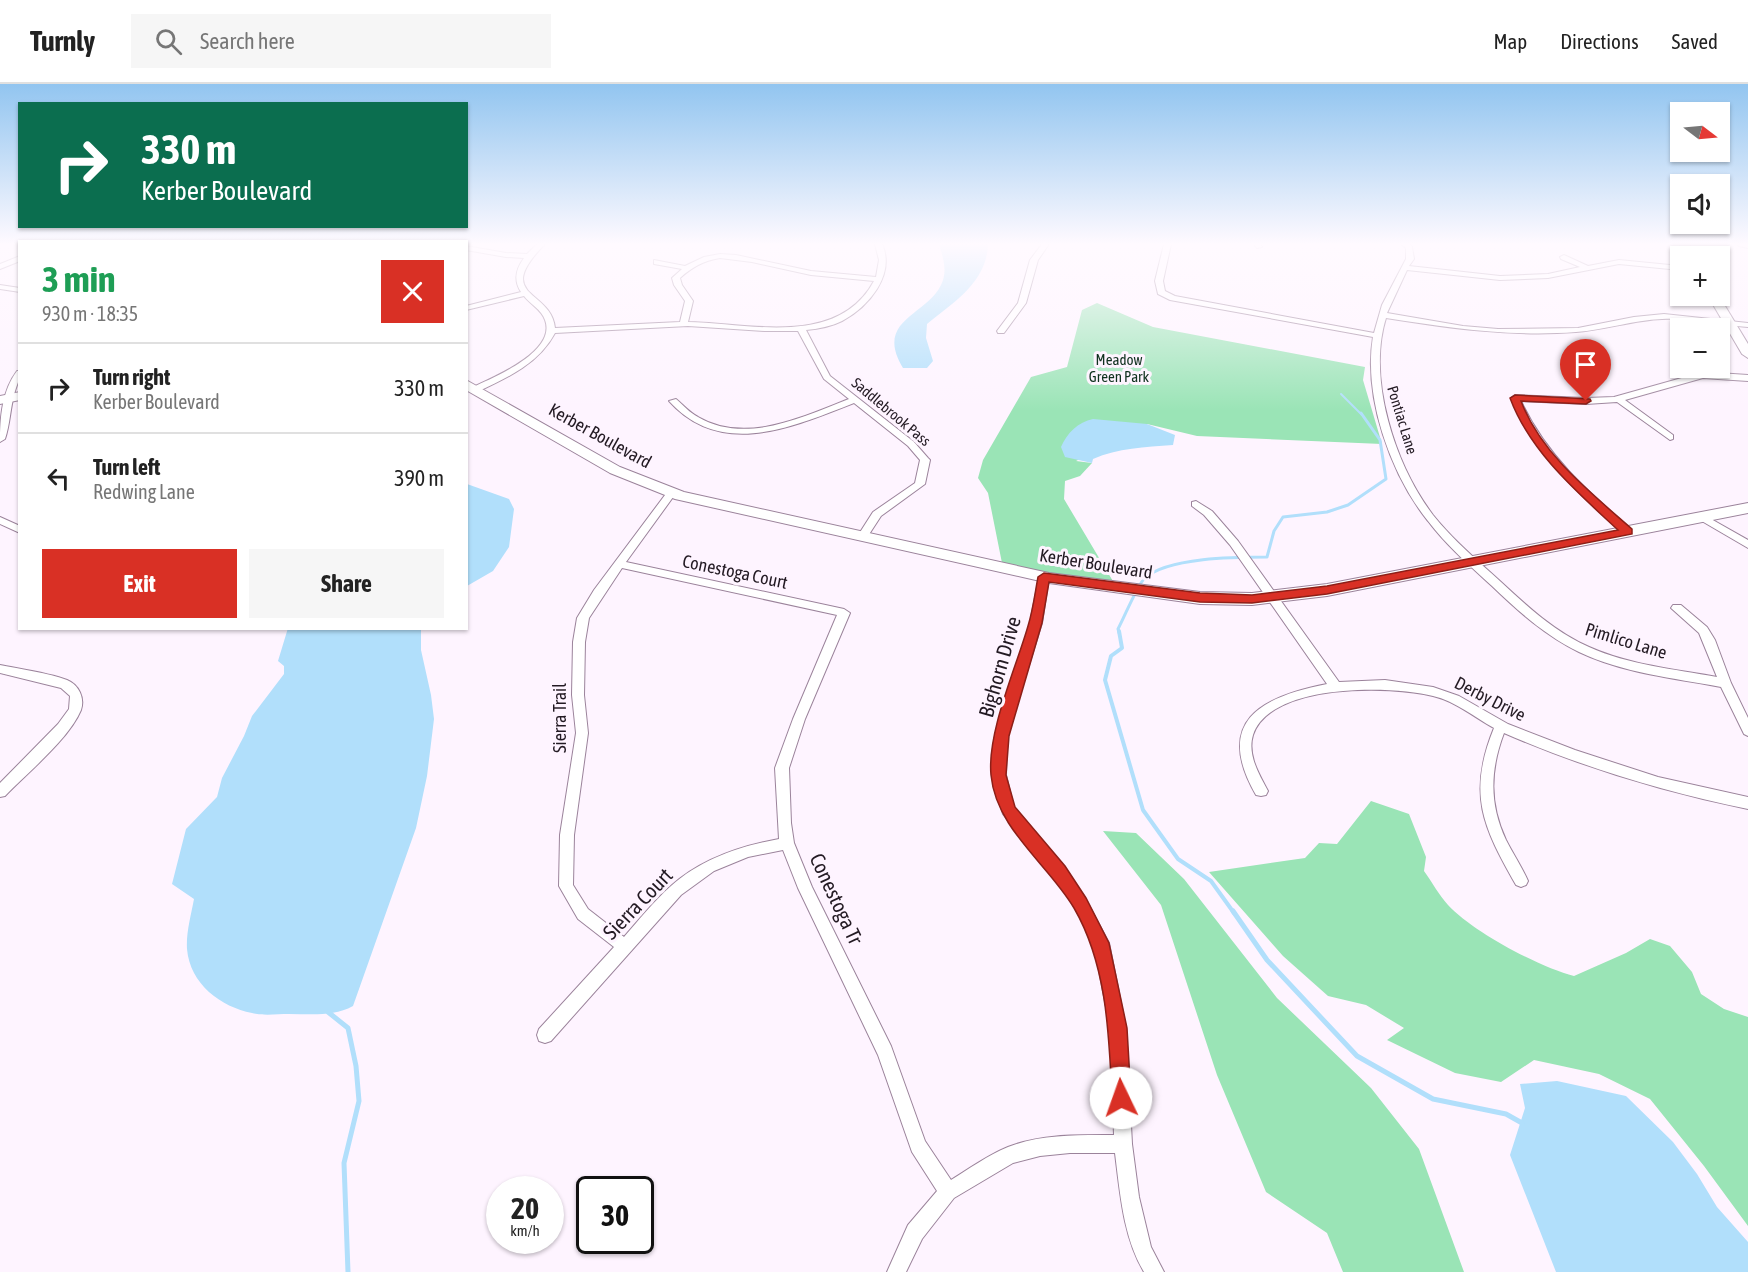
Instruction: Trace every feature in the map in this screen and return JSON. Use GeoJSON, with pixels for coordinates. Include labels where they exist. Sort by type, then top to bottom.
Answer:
{"type":"FeatureCollection","features":[{"type":"Feature","properties":{"kind":"street"},"geometry":{"type":"LineString","coordinates":[[468,307],[500,299]]}},
{"type":"Feature","properties":{"kind":"street"},"geometry":{"type":"LineString","coordinates":[[471,387],[525,363],[538,353],[551,331],[548,316],[531,299]]}},
{"type":"Feature","properties":{"kind":"street"},"geometry":{"type":"LineString","coordinates":[[683,324],[688,299]]}},
{"type":"Feature","properties":{"kind":"street"},"geometry":{"type":"LineString","coordinates":[[551,331],[683,324],[801,329],[816,327],[853,313],[866,299]]}},
{"type":"Feature","properties":{"kind":"street"},"geometry":{"type":"LineString","coordinates":[[1001,331],[1023,299]]}},
{"type":"Feature","properties":{"kind":"street"},"geometry":{"type":"LineString","coordinates":[[1181,299],[1378,336]]}},
{"type":"Feature","properties":{"kind":"street","name":"Pontiac Lane"},"geometry":{"type":"LineString","coordinates":[[1388,299],[1382,315],[1374,355],[1375,387],[1379,410],[1404,476],[1424,509],[1437,526],[1473,562]]}},
{"type":"Feature","properties":{"kind":"street"},"geometry":{"type":"LineString","coordinates":[[1382,315],[1463,328],[1508,332],[1578,330],[1664,316],[1686,318]]}},
{"type":"Feature","properties":{"kind":"street"},"geometry":{"type":"LineString","coordinates":[[1730,322],[1748,325]]}},
{"type":"Feature","properties":{"kind":"street"},"geometry":{"type":"LineString","coordinates":[[1730,324],[1748,354]]}},
{"type":"Feature","properties":{"kind":"street","name":"Saddlebrook Pass"},"geometry":{"type":"LineString","coordinates":[[801,329],[827,377],[911,444],[925,460],[920,484],[877,514],[862,537]]}},
{"type":"Feature","properties":{"kind":"street"},"geometry":{"type":"LineString","coordinates":[[0,439],[6,424],[12,381],[18,375]]}},
{"type":"Feature","properties":{"kind":"street"},"geometry":{"type":"LineString","coordinates":[[1628,532],[1584,493],[1545,451],[1521,414],[1515,398],[1586,401],[1619,399],[1703,375],[1748,378]]}},
{"type":"Feature","properties":{"kind":"street","name":"Kerber Boulevard"},"geometry":{"type":"LineString","coordinates":[[471,387],[615,470],[671,493],[1044,577],[1200,598],[1272,597],[1327,590],[1748,508]]}},
{"type":"Feature","properties":{"kind":"street"},"geometry":{"type":"LineString","coordinates":[[1619,399],[1670,437]]}},
{"type":"Feature","properties":{"kind":"street"},"geometry":{"type":"LineString","coordinates":[[673,401],[696,422],[715,429],[743,432],[761,431],[796,422],[853,400]]}},
{"type":"Feature","properties":{"kind":"street","name":"Sierra Trail"},"geometry":{"type":"LineString","coordinates":[[624,946],[583,914],[566,886],[567,835],[582,733],[578,695],[579,642],[583,618],[618,564],[671,493]]}},
{"type":"Feature","properties":{"kind":"street"},"geometry":{"type":"LineString","coordinates":[[1196,504],[1208,513],[1234,543],[1336,687]]}},
{"type":"Feature","properties":{"kind":"street"},"geometry":{"type":"LineString","coordinates":[[1704,518],[1748,545]]}},
{"type":"Feature","properties":{"kind":"street"},"geometry":{"type":"LineString","coordinates":[[0,520],[18,529]]}},
{"type":"Feature","properties":{"kind":"street","name":"Pimlico Lane"},"geometry":{"type":"LineString","coordinates":[[1473,562],[1539,622],[1568,642],[1600,656],[1646,668],[1725,682]]}},
{"type":"Feature","properties":{"kind":"street","name":"Conestoga Court"},"geometry":{"type":"LineString","coordinates":[[618,564],[844,613]]}},
{"type":"Feature","properties":{"kind":"street","name":"Bighorn Drive"},"geometry":{"type":"LineString","coordinates":[[1044,577],[1036,623],[1001,736],[999,775],[1008,810],[1059,871],[1080,903],[1101,943],[1118,1028],[1124,1144],[1130,1197],[1142,1251],[1155,1272]]}},
{"type":"Feature","properties":{"kind":"street"},"geometry":{"type":"LineString","coordinates":[[1677,608],[1703,630],[1709,640],[1725,682],[1748,731]]}},
{"type":"Feature","properties":{"kind":"street","name":"Conestoga Tr"},"geometry":{"type":"LineString","coordinates":[[844,613],[799,719],[782,768],[787,843],[805,888],[885,1052],[918,1146],[948,1192]]}},
{"type":"Feature","properties":{"kind":"street"},"geometry":{"type":"LineString","coordinates":[[0,669],[64,684],[72,689],[76,702],[75,710],[64,724],[0,792]]}},
{"type":"Feature","properties":{"kind":"street","name":"Derby Drive"},"geometry":{"type":"LineString","coordinates":[[1261,791],[1246,757],[1246,741],[1252,723],[1262,711],[1290,698],[1336,687],[1372,684],[1434,691],[1459,700],[1501,725],[1586,761],[1647,779],[1748,803]]}},
{"type":"Feature","properties":{"kind":"street"},"geometry":{"type":"LineString","coordinates":[[1501,725],[1491,746],[1485,772],[1485,795],[1499,843],[1521,881]]}},
{"type":"Feature","properties":{"kind":"street","name":"Sierra Court"},"geometry":{"type":"LineString","coordinates":[[545,1035],[676,890],[709,867],[746,851],[787,843]]}},
{"type":"Feature","properties":{"kind":"street"},"geometry":{"type":"LineString","coordinates":[[896,1272],[915,1232],[948,1192],[1010,1155],[1040,1147],[1070,1144],[1124,1144]]}},
{"type":"Feature","properties":{"kind":"green space","name":"Meadow Green Park"},"geometry":{"type":"Polygon","coordinates":[[[1097,303],[1153,327],[1365,367],[1363,380],[1382,444],[1197,436],[1147,424],[1076,461],[1092,463],[1080,476],[1065,481],[1064,499],[1117,588],[1003,568],[988,493],[978,478],[983,460],[1031,377],[1067,367],[1082,310],[1097,303]]]}},
{"type":"Feature","properties":{"kind":"green space"},"geometry":{"type":"Polygon","coordinates":[[[1371,801],[1409,814],[1426,857],[1424,871],[1442,897],[1473,926],[1507,947],[1543,965],[1574,976],[1626,953],[1650,939],[1670,946],[1692,972],[1701,994],[1724,1009],[1748,1017],[1748,1226],[1704,1166],[1650,1099],[1599,1074],[1534,1060],[1501,1082],[1455,1073],[1387,1040],[1404,1028],[1366,1005],[1328,996],[1283,956],[1209,872],[1305,858],[1319,843],[1337,844],[1371,801]]]}},
{"type":"Feature","properties":{"kind":"green space"},"geometry":{"type":"Polygon","coordinates":[[[1103,831],[1136,833],[1184,879],[1277,998],[1371,1088],[1419,1149],[1464,1272],[1343,1272],[1327,1233],[1266,1192],[1217,1075],[1161,905],[1103,831]]]}},
{"type":"Feature","properties":{"kind":"water"},"geometry":{"type":"Polygon","coordinates":[[[930,299],[957,299],[927,324],[926,338],[933,361],[927,368],[903,368],[896,352],[895,339],[898,329],[930,299]]]}},
{"type":"Feature","properties":{"kind":"water"},"geometry":{"type":"Polygon","coordinates":[[[1093,419],[1147,424],[1175,435],[1173,445],[1122,450],[1102,455],[1093,459],[1092,463],[1065,457],[1061,447],[1066,437],[1078,425],[1093,419]]]}},
{"type":"Feature","properties":{"kind":"water"},"geometry":{"type":"Polygon","coordinates":[[[468,484],[509,499],[514,509],[509,547],[493,571],[468,585],[468,484]]]}},
{"type":"Feature","properties":{"kind":"water"},"geometry":{"type":"Polygon","coordinates":[[[287,630],[421,630],[421,650],[434,719],[427,776],[416,828],[353,1006],[338,1012],[256,1014],[229,1005],[209,992],[194,973],[189,962],[188,930],[194,899],[172,884],[186,829],[217,797],[222,778],[252,716],[284,674],[284,666],[278,661],[287,630]]]}},
{"type":"Feature","properties":{"kind":"water"},"geometry":{"type":"Polygon","coordinates":[[[1557,1081],[1626,1096],[1673,1142],[1697,1174],[1717,1207],[1748,1242],[1748,1272],[1556,1272],[1510,1155],[1525,1108],[1520,1084],[1557,1081]]]}},
{"type":"Feature","properties":{"kind":"waterway"},"geometry":{"type":"LineString","coordinates":[[1341,394],[1362,415]]}},
{"type":"Feature","properties":{"kind":"waterway"},"geometry":{"type":"LineString","coordinates":[[1119,633],[1118,629],[1138,588],[1144,579],[1154,572],[1185,562],[1267,557],[1274,531],[1283,517],[1327,512],[1348,505],[1386,479],[1380,440],[1361,413]]}},
{"type":"Feature","properties":{"kind":"waterway"},"geometry":{"type":"LineString","coordinates":[[1119,631],[1122,648],[1111,656],[1105,680],[1143,810],[1178,859],[1211,881],[1234,913]]}},
{"type":"Feature","properties":{"kind":"waterway"},"geometry":{"type":"LineString","coordinates":[[1233,911],[1267,960],[1357,1056],[1433,1099],[1506,1114],[1522,1123]]}},
{"type":"Feature","properties":{"kind":"waterway"},"geometry":{"type":"LineString","coordinates":[[328,1012],[348,1028],[356,1066],[359,1101],[344,1163],[348,1272]]}},
{"type":"Feature","properties":{"kind":"route"},"geometry":{"type":"LineString","coordinates":[[1121,1098],[1118,1028],[1101,943],[1080,903],[1059,871],[1008,810],[999,775],[1001,736],[1036,623],[1044,577],[1200,598],[1252,599],[1327,590],[1628,532],[1584,493],[1545,451],[1521,414],[1515,398],[1586,401]]}}]}
